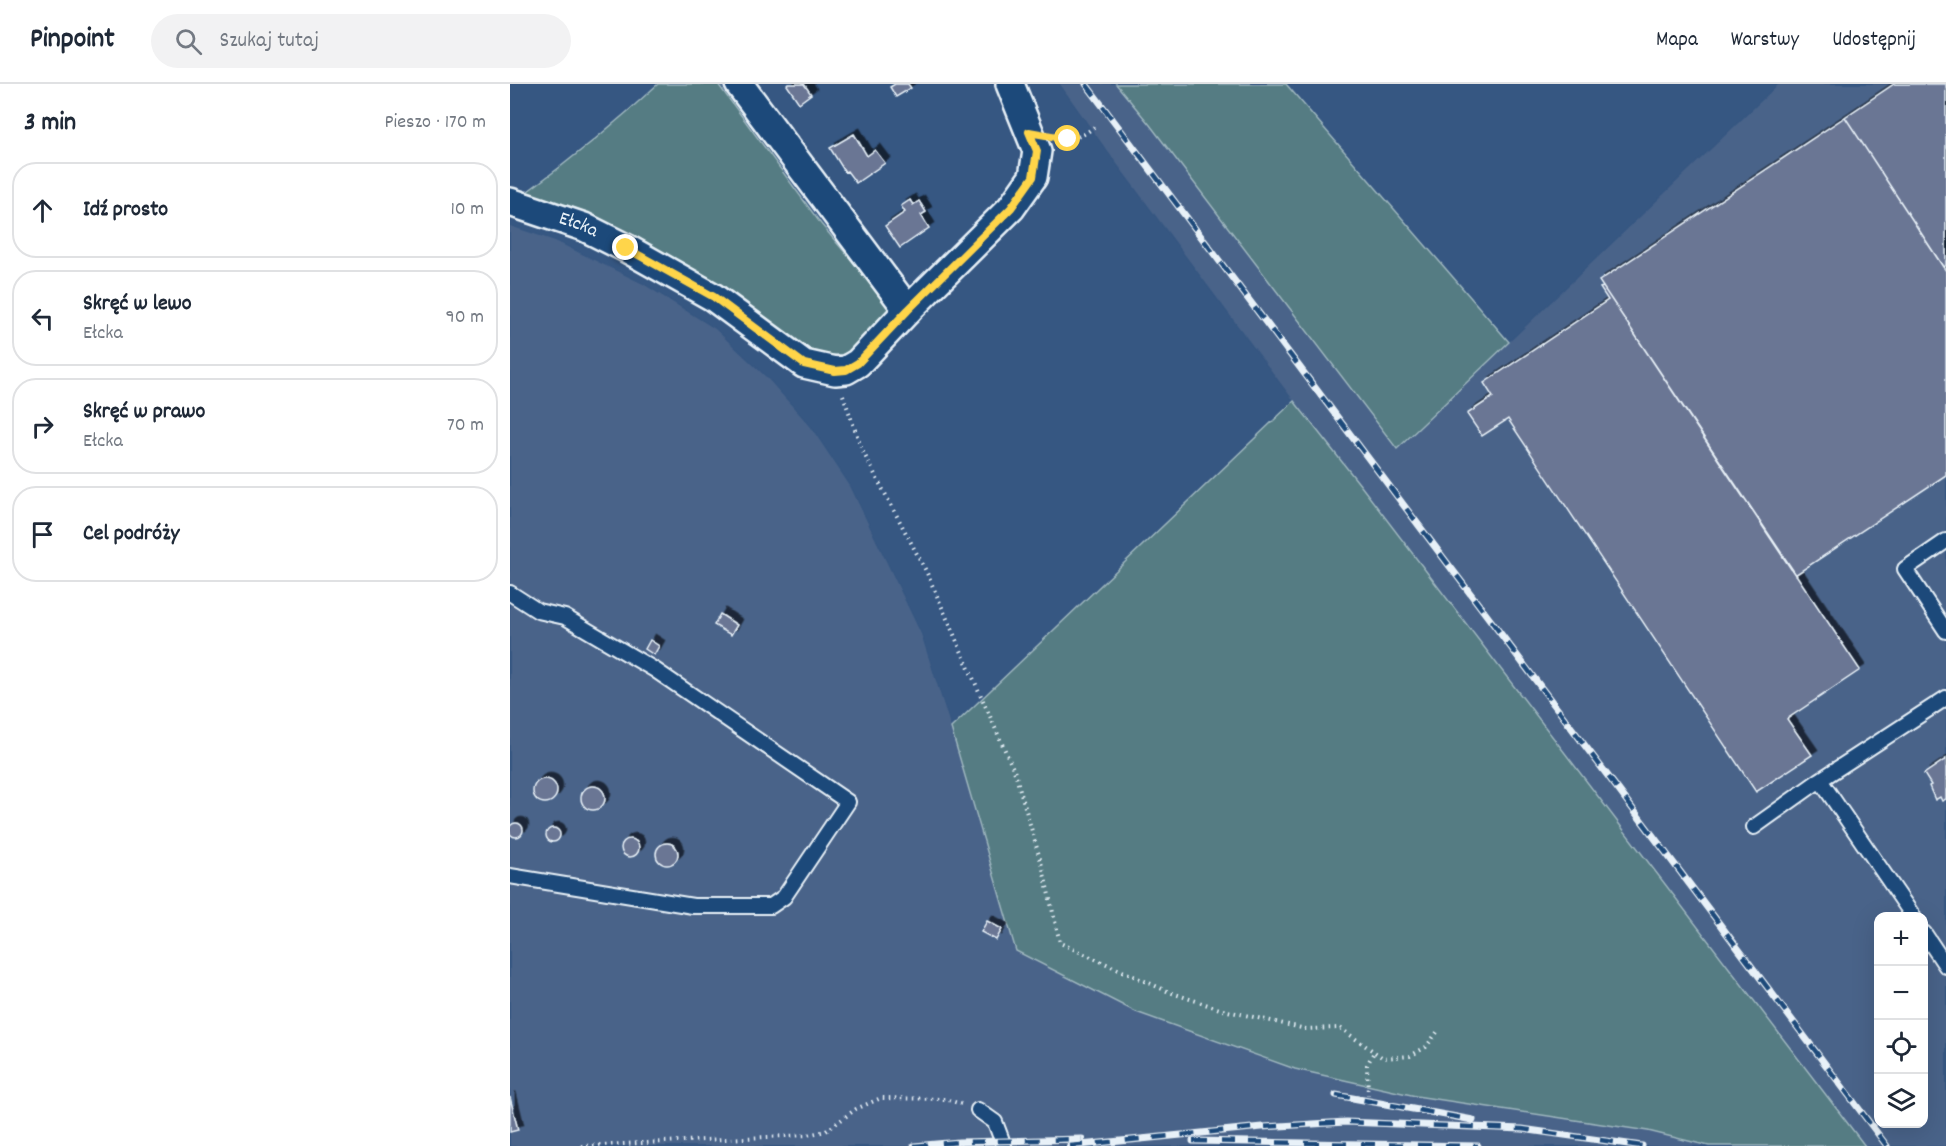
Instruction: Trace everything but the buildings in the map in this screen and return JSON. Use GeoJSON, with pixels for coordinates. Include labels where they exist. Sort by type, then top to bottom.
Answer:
{"type":"FeatureCollection","features":[{"type":"Feature","properties":{"kind":"street"},"geometry":{"type":"LineString","coordinates":[[739,84],[908,310]]}},
{"type":"Feature","properties":{"kind":"street"},"geometry":{"type":"LineString","coordinates":[[835,371],[846,370],[858,363],[1011,208],[1033,177],[1037,151],[1010,84]]}},
{"type":"Feature","properties":{"kind":"street","name":"Ełcka"},"geometry":{"type":"LineString","coordinates":[[510,202],[584,227],[626,248],[714,297],[804,364],[835,371]]}},
{"type":"Feature","properties":{"kind":"lane"},"geometry":{"type":"LineString","coordinates":[[1946,541],[1905,569],[1946,631]]}},
{"type":"Feature","properties":{"kind":"lane"},"geometry":{"type":"LineString","coordinates":[[510,593],[538,611],[565,617],[655,670],[848,802],[784,897],[771,906],[693,906],[510,876]]}},
{"type":"Feature","properties":{"kind":"lane"},"geometry":{"type":"LineString","coordinates":[[1754,827],[1820,780],[1946,698]]}},
{"type":"Feature","properties":{"kind":"lane"},"geometry":{"type":"LineString","coordinates":[[1820,780],[1910,912]]}},
{"type":"Feature","properties":{"kind":"lane"},"geometry":{"type":"LineString","coordinates":[[1928,940],[1946,966]]}},
{"type":"Feature","properties":{"kind":"lane"},"geometry":{"type":"LineString","coordinates":[[978,1110],[995,1122],[1004,1146]]}},
{"type":"Feature","properties":{"kind":"path"},"geometry":{"type":"LineString","coordinates":[[1029,132],[1068,139],[1083,136],[1094,127]]}},
{"type":"Feature","properties":{"kind":"path"},"geometry":{"type":"LineString","coordinates":[[835,371],[862,450],[926,571],[1015,773],[1043,869],[1060,943],[1169,992],[1223,1010],[1306,1029],[1340,1028],[1383,1058],[1410,1056],[1426,1047],[1438,1031]]}},
{"type":"Feature","properties":{"kind":"path"},"geometry":{"type":"LineString","coordinates":[[1368,1096],[1367,1065],[1374,1052]]}},
{"type":"Feature","properties":{"kind":"path"},"geometry":{"type":"LineString","coordinates":[[581,1146],[807,1135],[826,1131],[856,1109],[881,1098],[945,1099],[978,1110]]}},
{"type":"Feature","properties":{"kind":"shaded area"},"geometry":{"type":"Polygon","coordinates":[[[1060,84],[1116,84],[1150,125],[1501,350],[1779,84],[1946,84],[1946,1146],[1862,1146],[1294,401],[1060,84]]]}},
{"type":"Feature","properties":{"kind":"shaded area"},"geometry":{"type":"Polygon","coordinates":[[[510,226],[555,241],[643,284],[715,329],[766,377],[810,426],[850,486],[921,634],[1016,951],[1727,1146],[510,1146],[510,226]]]}},
{"type":"Feature","properties":{"kind":"green space"},"geometry":{"type":"Polygon","coordinates":[[[658,84],[718,84],[821,224],[890,306],[884,322],[861,346],[854,351],[838,355],[808,350],[524,194],[593,141],[658,84]]]}},
{"type":"Feature","properties":{"kind":"green space"},"geometry":{"type":"Polygon","coordinates":[[[1116,84],[1286,84],[1509,342],[1397,449],[1150,125],[1116,84]]]}},
{"type":"Feature","properties":{"kind":"green space"},"geometry":{"type":"Polygon","coordinates":[[[1294,401],[1865,1146],[1709,1146],[1648,1131],[1416,1096],[1295,1069],[1136,1012],[1016,951],[951,728],[1294,401]]]}},
{"type":"Feature","properties":{"kind":"railway"},"geometry":{"type":"LineString","coordinates":[[1086,84],[1887,1146]]}},
{"type":"Feature","properties":{"kind":"railway"},"geometry":{"type":"LineString","coordinates":[[1336,1095],[1473,1120]]}},
{"type":"Feature","properties":{"kind":"railway"},"geometry":{"type":"LineString","coordinates":[[1070,1146],[1262,1127],[1346,1122],[1522,1129],[1642,1146]]}},
{"type":"Feature","properties":{"kind":"railway"},"geometry":{"type":"LineString","coordinates":[[914,1146],[959,1142],[1082,1139]]}},
{"type":"Feature","properties":{"kind":"railway"},"geometry":{"type":"LineString","coordinates":[[1193,1141],[1478,1146]]}},
{"type":"Feature","properties":{"kind":"route"},"geometry":{"type":"LineString","coordinates":[[626,248],[714,297],[804,364],[835,371],[846,370],[858,363],[1011,208],[1033,177],[1037,151],[1029,132],[1068,139]]}}]}
